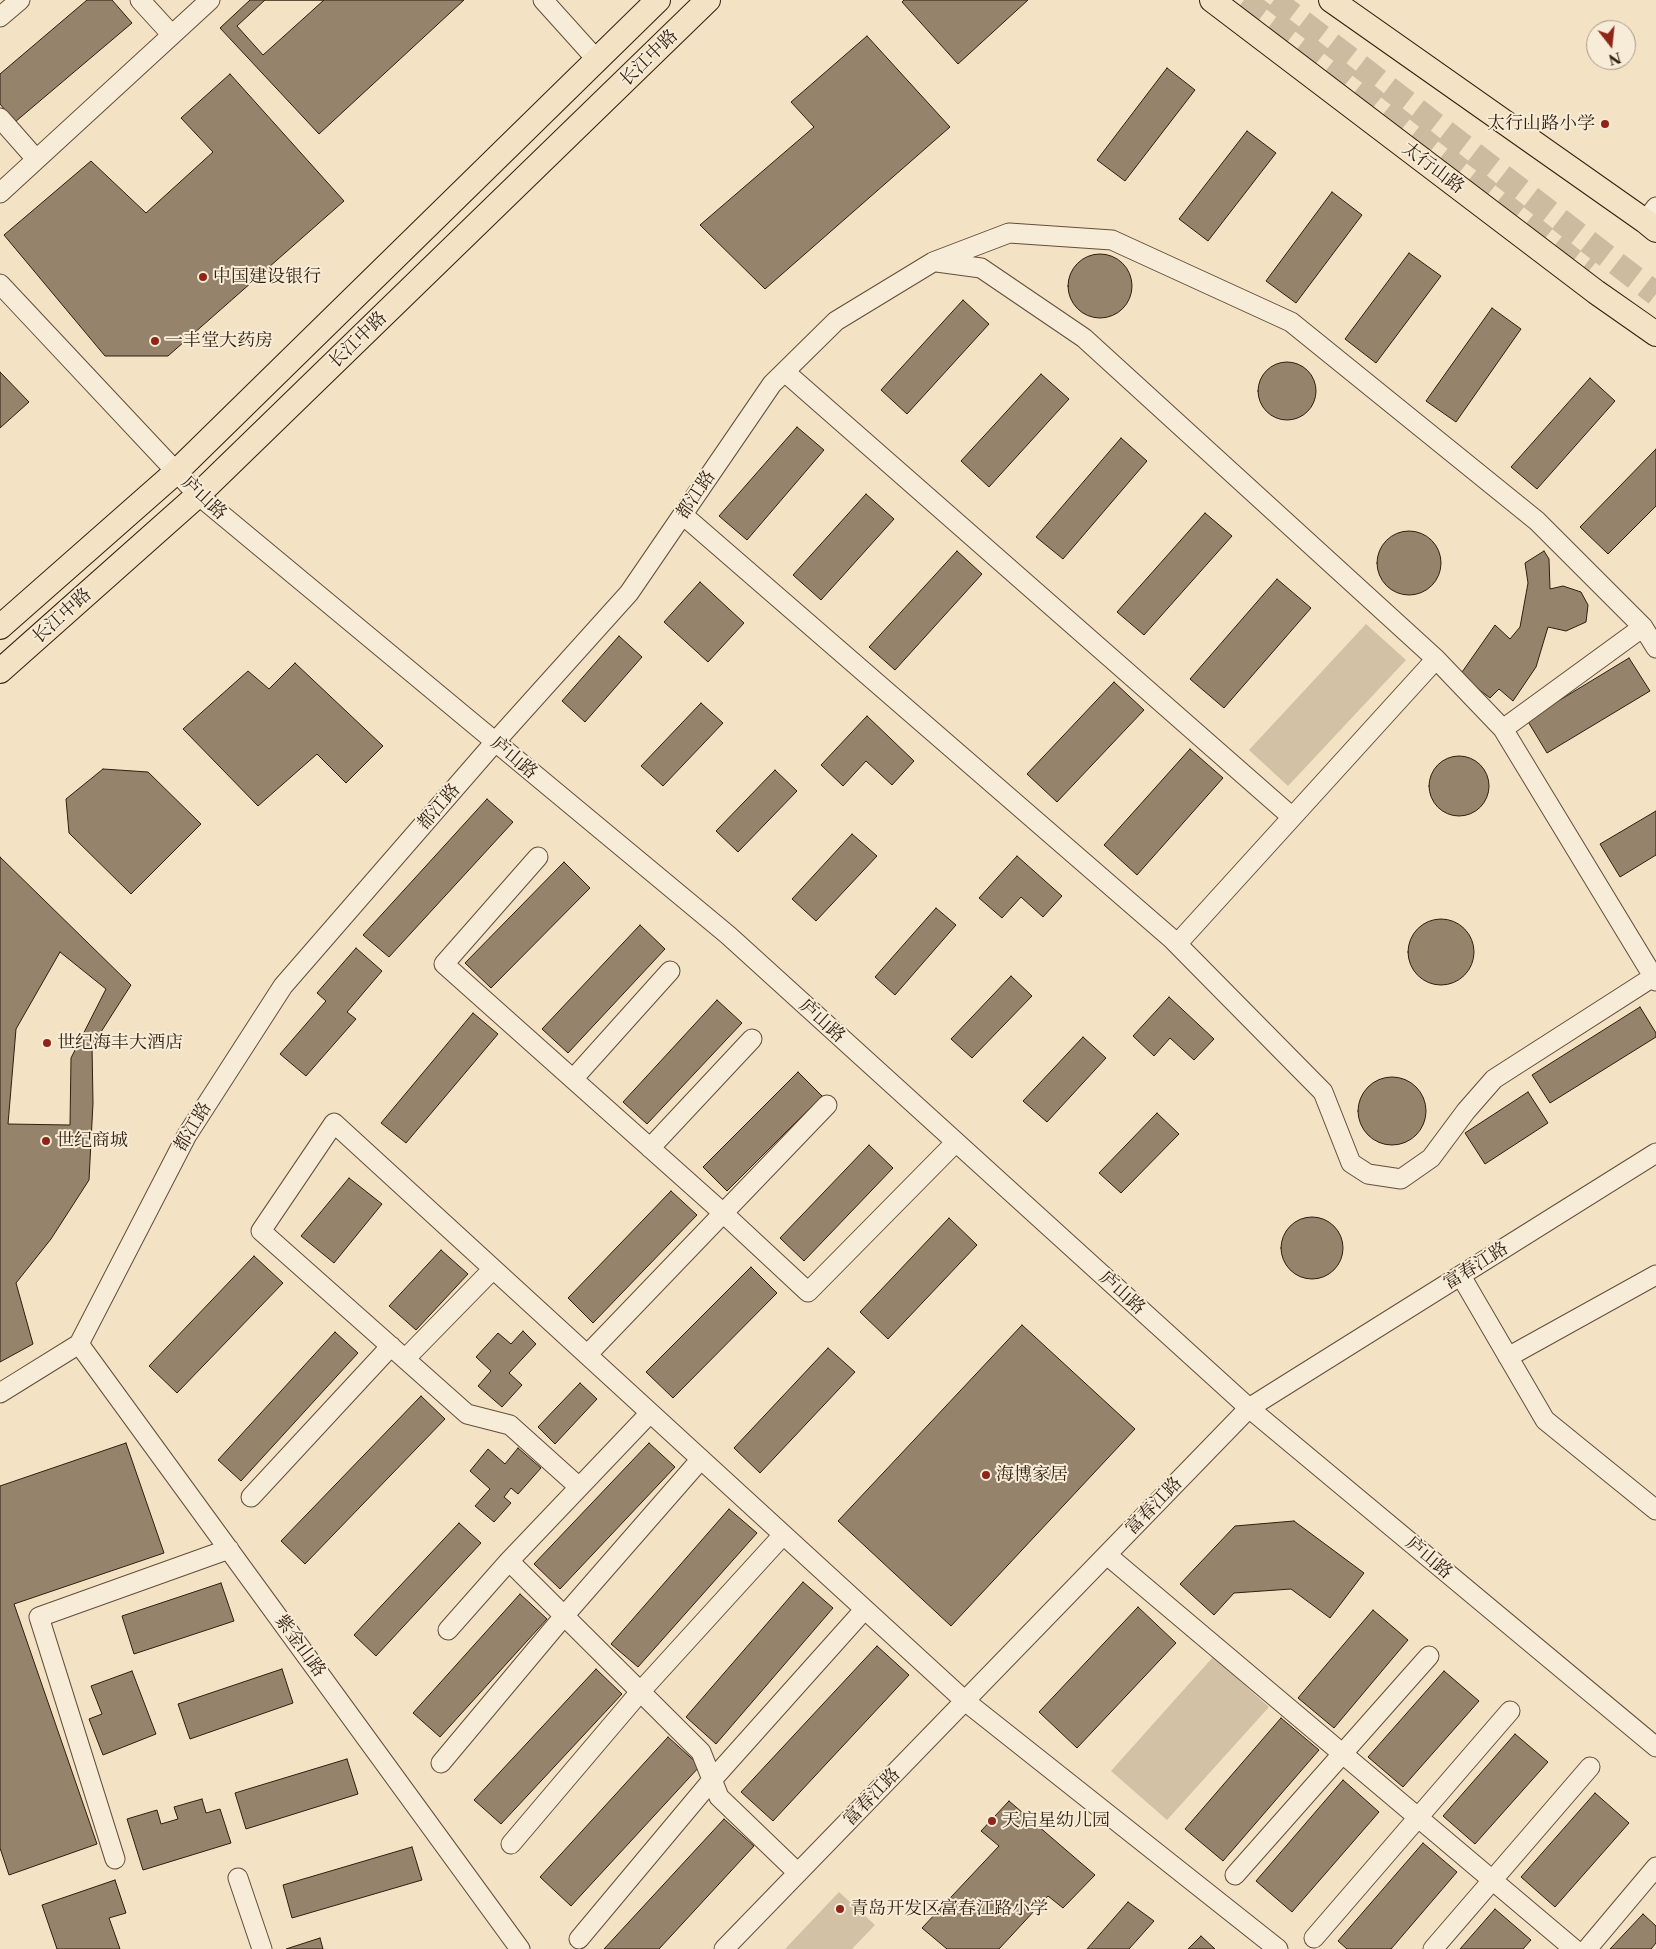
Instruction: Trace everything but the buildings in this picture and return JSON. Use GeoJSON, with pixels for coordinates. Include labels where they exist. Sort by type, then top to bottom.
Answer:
{"type":"FeatureCollection","features":[{"type":"Feature","properties":{"kind":"main road","name":"长江中路"},"geometry":{"type":"LineString","coordinates":[[0,627],[176,472],[658,0]]}},
{"type":"Feature","properties":{"kind":"main road","name":"长江中路"},"geometry":{"type":"LineString","coordinates":[[0,671],[198,495],[708,0]]}},
{"type":"Feature","properties":{"kind":"main road","name":"太行山路"},"geometry":{"type":"LineString","coordinates":[[1212,0],[1596,292],[1656,334]]}},
{"type":"Feature","properties":{"kind":"main road"},"geometry":{"type":"LineString","coordinates":[[1331,0],[1652,219]]}},
{"type":"Feature","properties":{"kind":"street"},"geometry":{"type":"LineString","coordinates":[[0,17],[20,0]]}},
{"type":"Feature","properties":{"kind":"street"},"geometry":{"type":"LineString","coordinates":[[140,0],[172,35]]}},
{"type":"Feature","properties":{"kind":"street"},"geometry":{"type":"LineString","coordinates":[[0,193],[210,0]]}},
{"type":"Feature","properties":{"kind":"street"},"geometry":{"type":"LineString","coordinates":[[543,0],[597,60]]}},
{"type":"Feature","properties":{"kind":"street"},"geometry":{"type":"LineString","coordinates":[[0,118],[36,159]]}},
{"type":"Feature","properties":{"kind":"street","name":"都江路"},"geometry":{"type":"LineString","coordinates":[[80,1344],[187,1135],[283,986],[495,742],[629,593],[772,384],[836,321],[933,262],[1008,233],[1112,240],[1291,322],[1537,521],[1644,627],[1656,648]]}},
{"type":"Feature","properties":{"kind":"street"},"geometry":{"type":"LineString","coordinates":[[683,514],[1177,944],[1323,1092],[1351,1163],[1368,1174],[1401,1180],[1431,1158],[1466,1111],[1494,1079],[1655,979],[1503,729],[1436,659],[1084,338],[981,268],[933,262]]}},
{"type":"Feature","properties":{"kind":"street","name":"庐山路"},"geometry":{"type":"LineString","coordinates":[[0,284],[198,495],[728,935],[1249,1408],[1656,1747]]}},
{"type":"Feature","properties":{"kind":"street"},"geometry":{"type":"LineString","coordinates":[[785,372],[1292,818]]}},
{"type":"Feature","properties":{"kind":"street"},"geometry":{"type":"LineString","coordinates":[[1503,729],[1644,627]]}},
{"type":"Feature","properties":{"kind":"street"},"geometry":{"type":"LineString","coordinates":[[1177,944],[1436,659]]}},
{"type":"Feature","properties":{"kind":"street"},"geometry":{"type":"LineString","coordinates":[[538,857],[444,964],[722,1212],[808,1292],[956,1142]]}},
{"type":"Feature","properties":{"kind":"street"},"geometry":{"type":"LineString","coordinates":[[573,1079],[670,971]]}},
{"type":"Feature","properties":{"kind":"street"},"geometry":{"type":"LineString","coordinates":[[650,1148],[752,1039]]}},
{"type":"Feature","properties":{"kind":"street"},"geometry":{"type":"LineString","coordinates":[[587,1355],[722,1212],[827,1105]]}},
{"type":"Feature","properties":{"kind":"street"},"geometry":{"type":"LineString","coordinates":[[579,1487],[510,1425],[467,1414],[262,1231],[334,1123],[965,1702],[1278,1949]]}},
{"type":"Feature","properties":{"kind":"street","name":"富春江路"},"geometry":{"type":"LineString","coordinates":[[724,1949],[1249,1408],[1656,1153]]}},
{"type":"Feature","properties":{"kind":"street"},"geometry":{"type":"LineString","coordinates":[[405,1359],[493,1268]]}},
{"type":"Feature","properties":{"kind":"street"},"geometry":{"type":"LineString","coordinates":[[1508,1357],[1656,1274]]}},
{"type":"Feature","properties":{"kind":"street"},"geometry":{"type":"LineString","coordinates":[[1461,1276],[1545,1420],[1656,1510]]}},
{"type":"Feature","properties":{"kind":"street"},"geometry":{"type":"LineString","coordinates":[[0,1393],[80,1344]]}},
{"type":"Feature","properties":{"kind":"street","name":"紫金山路"},"geometry":{"type":"LineString","coordinates":[[80,1344],[520,1949]]}},
{"type":"Feature","properties":{"kind":"street"},"geometry":{"type":"LineString","coordinates":[[251,1497],[391,1346]]}},
{"type":"Feature","properties":{"kind":"street"},"geometry":{"type":"LineString","coordinates":[[448,1630],[509,1562],[650,1413]]}},
{"type":"Feature","properties":{"kind":"street"},"geometry":{"type":"LineString","coordinates":[[441,1763],[564,1616],[701,1459]]}},
{"type":"Feature","properties":{"kind":"street"},"geometry":{"type":"LineString","coordinates":[[511,1844],[640,1692],[783,1535]]}},
{"type":"Feature","properties":{"kind":"street"},"geometry":{"type":"LineString","coordinates":[[116,1859],[39,1617],[229,1549]]}},
{"type":"Feature","properties":{"kind":"street"},"geometry":{"type":"LineString","coordinates":[[1107,1555],[1574,1949]]}},
{"type":"Feature","properties":{"kind":"street"},"geometry":{"type":"LineString","coordinates":[[509,1562],[701,1752],[719,1797],[798,1873]]}},
{"type":"Feature","properties":{"kind":"street"},"geometry":{"type":"LineString","coordinates":[[578,1940],[712,1780],[864,1610]]}},
{"type":"Feature","properties":{"kind":"street"},"geometry":{"type":"LineString","coordinates":[[1235,1875],[1429,1656]]}},
{"type":"Feature","properties":{"kind":"street"},"geometry":{"type":"LineString","coordinates":[[1314,1938],[1510,1711]]}},
{"type":"Feature","properties":{"kind":"street"},"geometry":{"type":"LineString","coordinates":[[1433,1949],[1590,1767]]}},
{"type":"Feature","properties":{"kind":"street"},"geometry":{"type":"LineString","coordinates":[[1587,1949],[1656,1867]]}},
{"type":"Feature","properties":{"kind":"street"},"geometry":{"type":"LineString","coordinates":[[238,1878],[262,1949]]}},
{"type":"Feature","properties":{"kind":"shaded area"},"geometry":{"type":"Polygon","coordinates":[[[1366,624],[1406,660],[1288,786],[1249,750],[1366,624]]]}},
{"type":"Feature","properties":{"kind":"shaded area"},"geometry":{"type":"Polygon","coordinates":[[[1213,1657],[1269,1707],[1167,1820],[1111,1771],[1213,1657]]]}},
{"type":"Feature","properties":{"kind":"shaded area","name":"青岛开发区富春江路小学"},"geometry":{"type":"Polygon","coordinates":[[[839,1892],[875,1925],[852,1949],[785,1949],[839,1892]]]}},
{"type":"Feature","properties":{"kind":"tunnel"},"geometry":{"type":"LineString","coordinates":[[1244,0],[1312,51],[1588,272]]}},
{"type":"Feature","properties":{"kind":"tunnel"},"geometry":{"type":"LineString","coordinates":[[1274,0],[1656,294]]}},
{"type":"Feature","properties":{"kind":"place","name":"太行山路小学"},"geometry":{"type":"Point","coordinates":[1605,124]}},
{"type":"Feature","properties":{"kind":"place","name":"中国建设银行"},"geometry":{"type":"Point","coordinates":[203,277]}},
{"type":"Feature","properties":{"kind":"place","name":"一丰堂大药房"},"geometry":{"type":"Point","coordinates":[155,341]}},
{"type":"Feature","properties":{"kind":"place","name":"世纪海丰大酒店"},"geometry":{"type":"Point","coordinates":[47,1043]}},
{"type":"Feature","properties":{"kind":"place","name":"世纪商城"},"geometry":{"type":"Point","coordinates":[46,1141]}},
{"type":"Feature","properties":{"kind":"place","name":"海博家居"},"geometry":{"type":"Point","coordinates":[986,1475]}},
{"type":"Feature","properties":{"kind":"place","name":"天启星幼儿园"},"geometry":{"type":"Point","coordinates":[992,1821]}},
{"type":"Feature","properties":{"kind":"place","name":"青岛开发区富春江路小学"},"geometry":{"type":"Point","coordinates":[840,1909]}}]}
